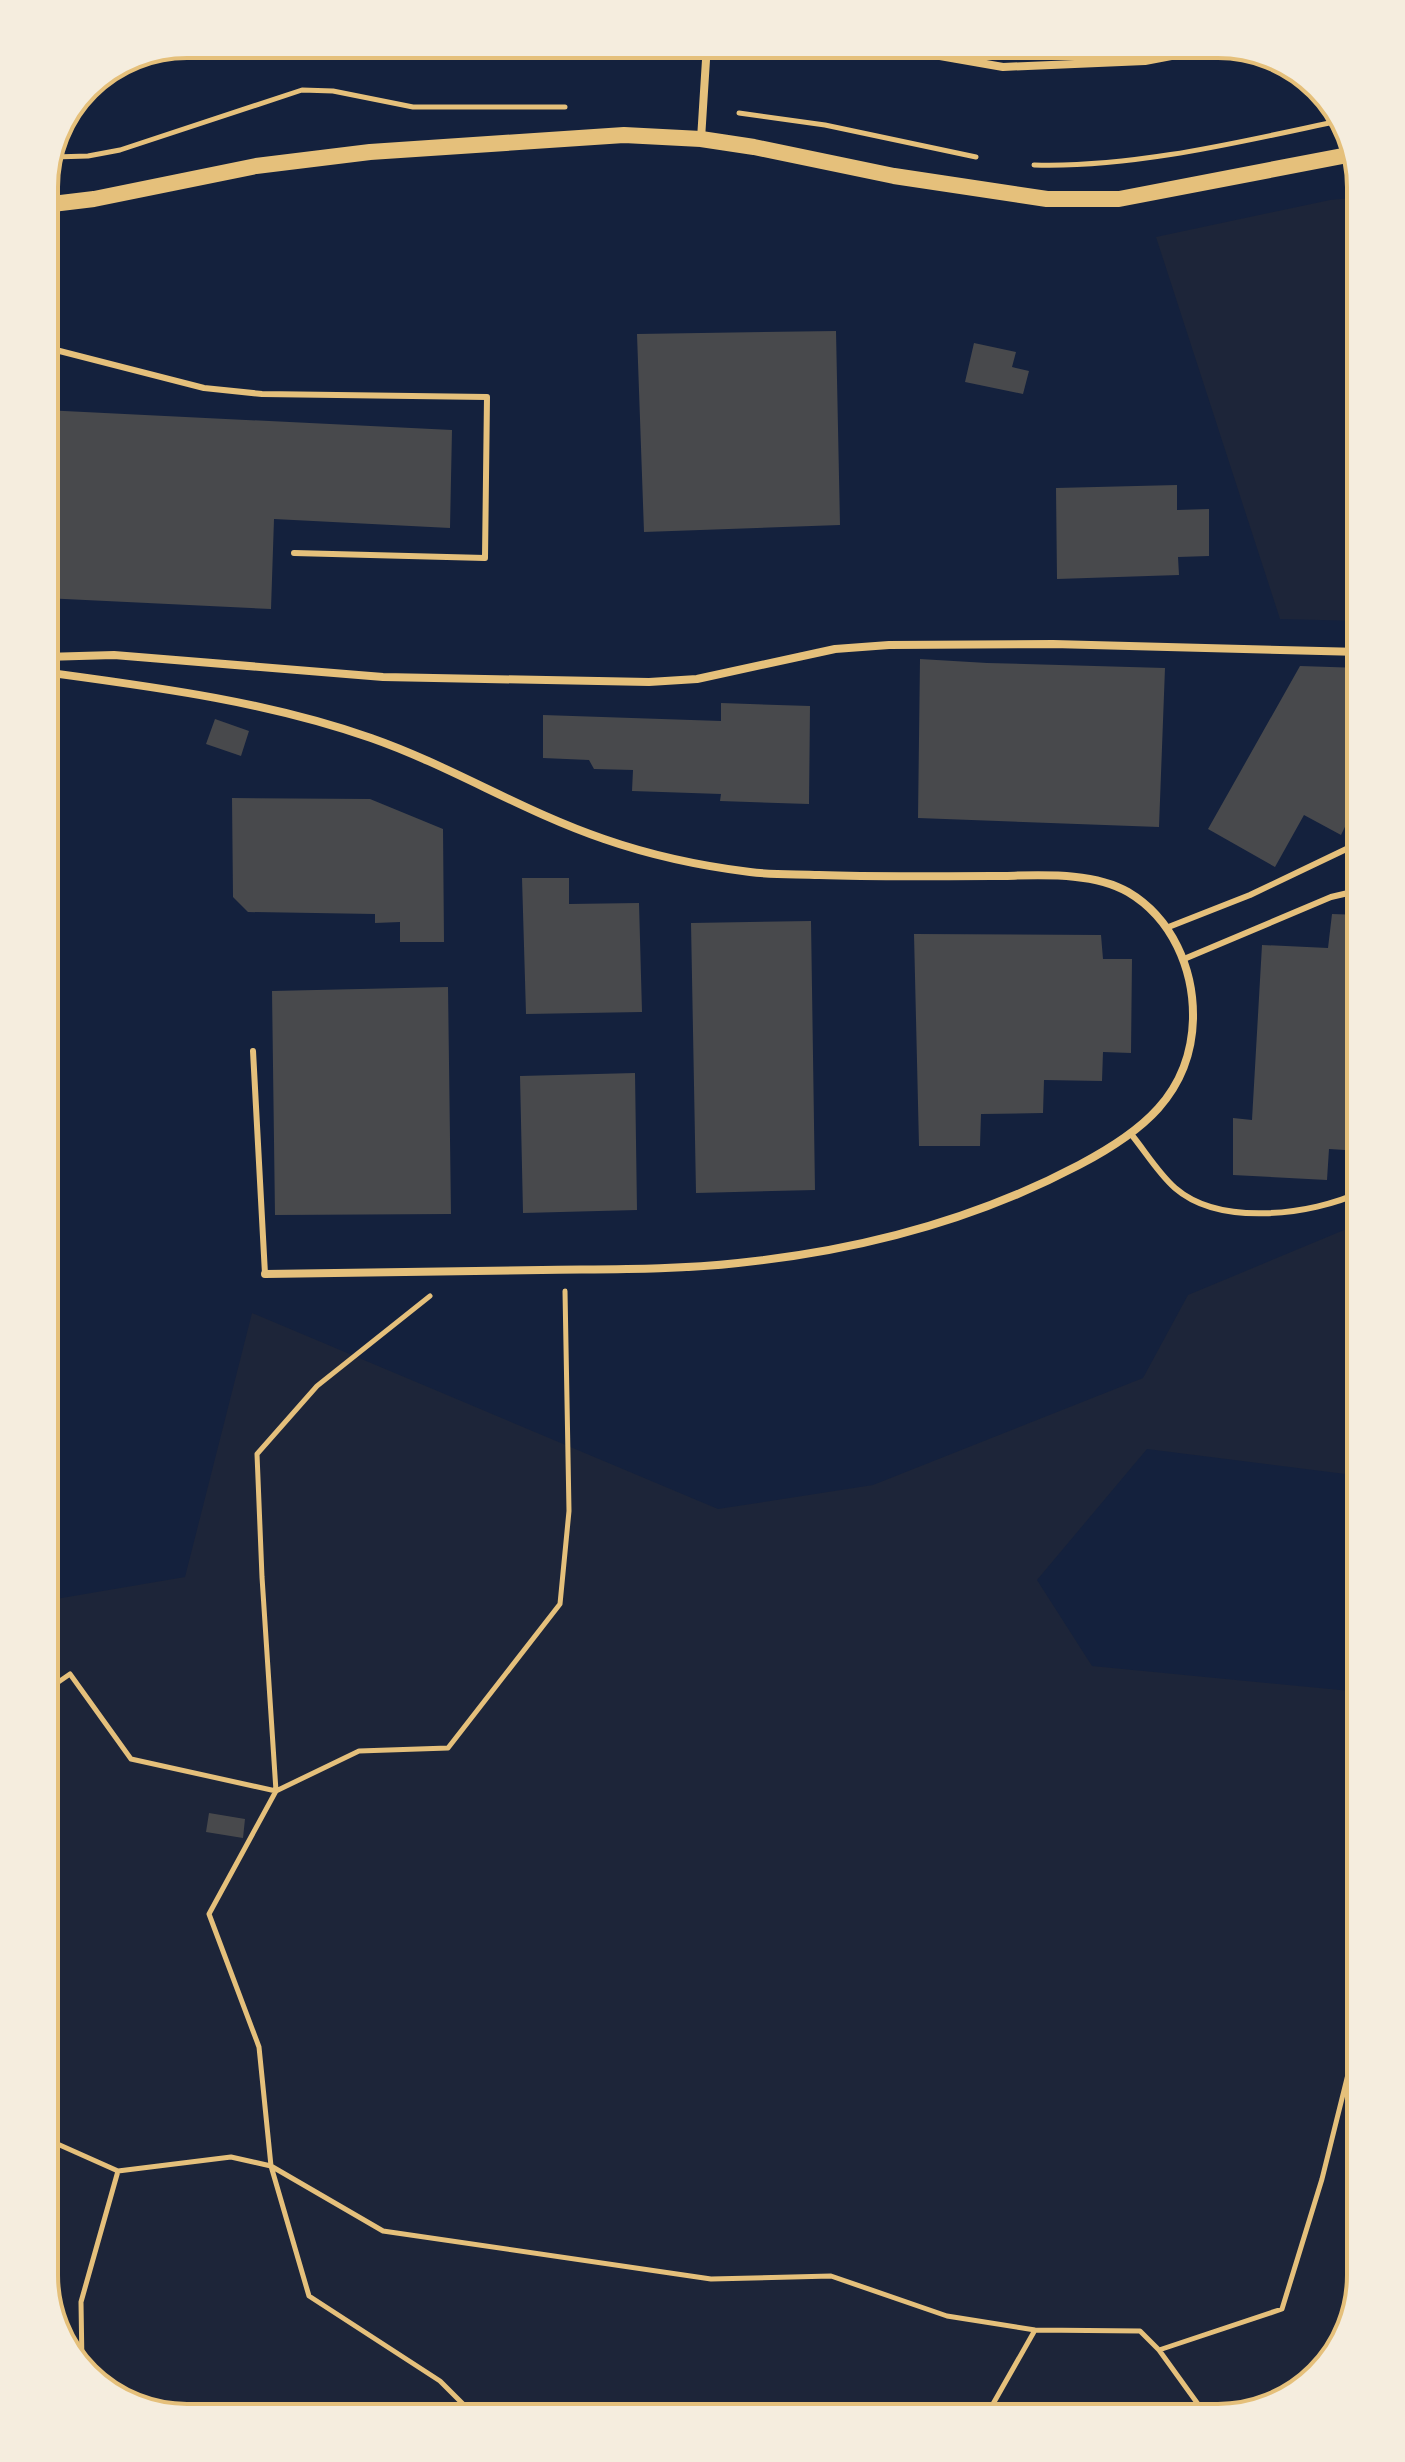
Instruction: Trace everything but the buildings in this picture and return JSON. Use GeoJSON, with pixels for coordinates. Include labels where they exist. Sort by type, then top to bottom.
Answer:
{"type":"FeatureCollection","features":[{"type":"Feature","properties":{"kind":"main road"},"geometry":{"type":"LineString","coordinates":[[58,203],[94,199],[256,166],[370,152],[624,135],[701,139],[983,191],[1047,199],[1119,199],[1343,156]]}},
{"type":"Feature","properties":{"kind":"street"},"geometry":{"type":"LineString","coordinates":[[701,139],[706,58]]}},
{"type":"Feature","properties":{"kind":"street"},"geometry":{"type":"LineString","coordinates":[[951,58],[1003,67],[1161,58]]}},
{"type":"Feature","properties":{"kind":"street"},"geometry":{"type":"LineString","coordinates":[[58,657],[114,655],[383,677],[649,682],[697,679],[835,649],[889,645],[1053,644],[1347,652]]}},
{"type":"Feature","properties":{"kind":"street"},"geometry":{"type":"LineString","coordinates":[[58,674],[162,688],[279,710],[374,739],[607,841],[679,860],[754,873],[1026,876],[1094,880],[1124,889],[1149,907],[1184,959],[1193,1019],[1184,1067],[1167,1097],[1146,1123],[1114,1147],[1040,1186],[972,1213],[900,1234],[812,1254],[733,1264],[565,1270],[265,1274]]}},
{"type":"Feature","properties":{"kind":"lane"},"geometry":{"type":"LineString","coordinates":[[58,351],[204,388],[262,394],[487,397],[485,558],[294,553]]}},
{"type":"Feature","properties":{"kind":"lane"},"geometry":{"type":"LineString","coordinates":[[1166,928],[1250,895],[1347,849]]}},
{"type":"Feature","properties":{"kind":"lane"},"geometry":{"type":"LineString","coordinates":[[1184,959],[1331,897],[1347,893]]}},
{"type":"Feature","properties":{"kind":"lane"},"geometry":{"type":"LineString","coordinates":[[253,1051],[265,1274]]}},
{"type":"Feature","properties":{"kind":"lane"},"geometry":{"type":"LineString","coordinates":[[1131,1134],[1175,1188],[1201,1202],[1234,1211],[1264,1213],[1298,1212],[1347,1199]]}},
{"type":"Feature","properties":{"kind":"path"},"geometry":{"type":"LineString","coordinates":[[58,1682],[70,1674],[131,1759],[276,1791],[359,1751],[448,1748],[560,1604],[569,1511],[565,1270]]}},
{"type":"Feature","properties":{"kind":"path"},"geometry":{"type":"LineString","coordinates":[[460,1272],[317,1386],[257,1454],[276,1791],[209,1914],[259,2047],[271,2166],[309,2296],[440,2381],[463,2404]]}},
{"type":"Feature","properties":{"kind":"path"},"geometry":{"type":"LineString","coordinates":[[1159,2350],[1282,2309],[1322,2179],[1347,2078]]}},
{"type":"Feature","properties":{"kind":"path"},"geometry":{"type":"LineString","coordinates":[[58,2144],[118,2171],[231,2157],[271,2166],[383,2231],[711,2279],[831,2276],[947,2316],[1035,2330],[1140,2331],[1159,2350],[1198,2404]]}},
{"type":"Feature","properties":{"kind":"path"},"geometry":{"type":"LineString","coordinates":[[82,2349],[81,2302],[118,2171]]}},
{"type":"Feature","properties":{"kind":"path"},"geometry":{"type":"LineString","coordinates":[[993,2404],[1035,2330]]}},
{"type":"Feature","properties":{"kind":"shaded area"},"geometry":{"type":"Polygon","coordinates":[[[1347,198],[1347,621],[1280,619],[1156,237],[1347,198]]]}},
{"type":"Feature","properties":{"kind":"shaded area"},"geometry":{"type":"Polygon","coordinates":[[[1347,1229],[1347,1474],[1147,1449],[1037,1580],[1092,1666],[1347,1691],[1346,2292],[1337,2324],[1325,2347],[1303,2372],[1275,2391],[1251,2400],[1218,2404],[178,2404],[130,2391],[90,2360],[71,2332],[62,2308],[58,2275],[58,1599],[185,1577],[252,1313],[718,1509],[873,1485],[1143,1378],[1188,1295],[1347,1229]]]}}]}
